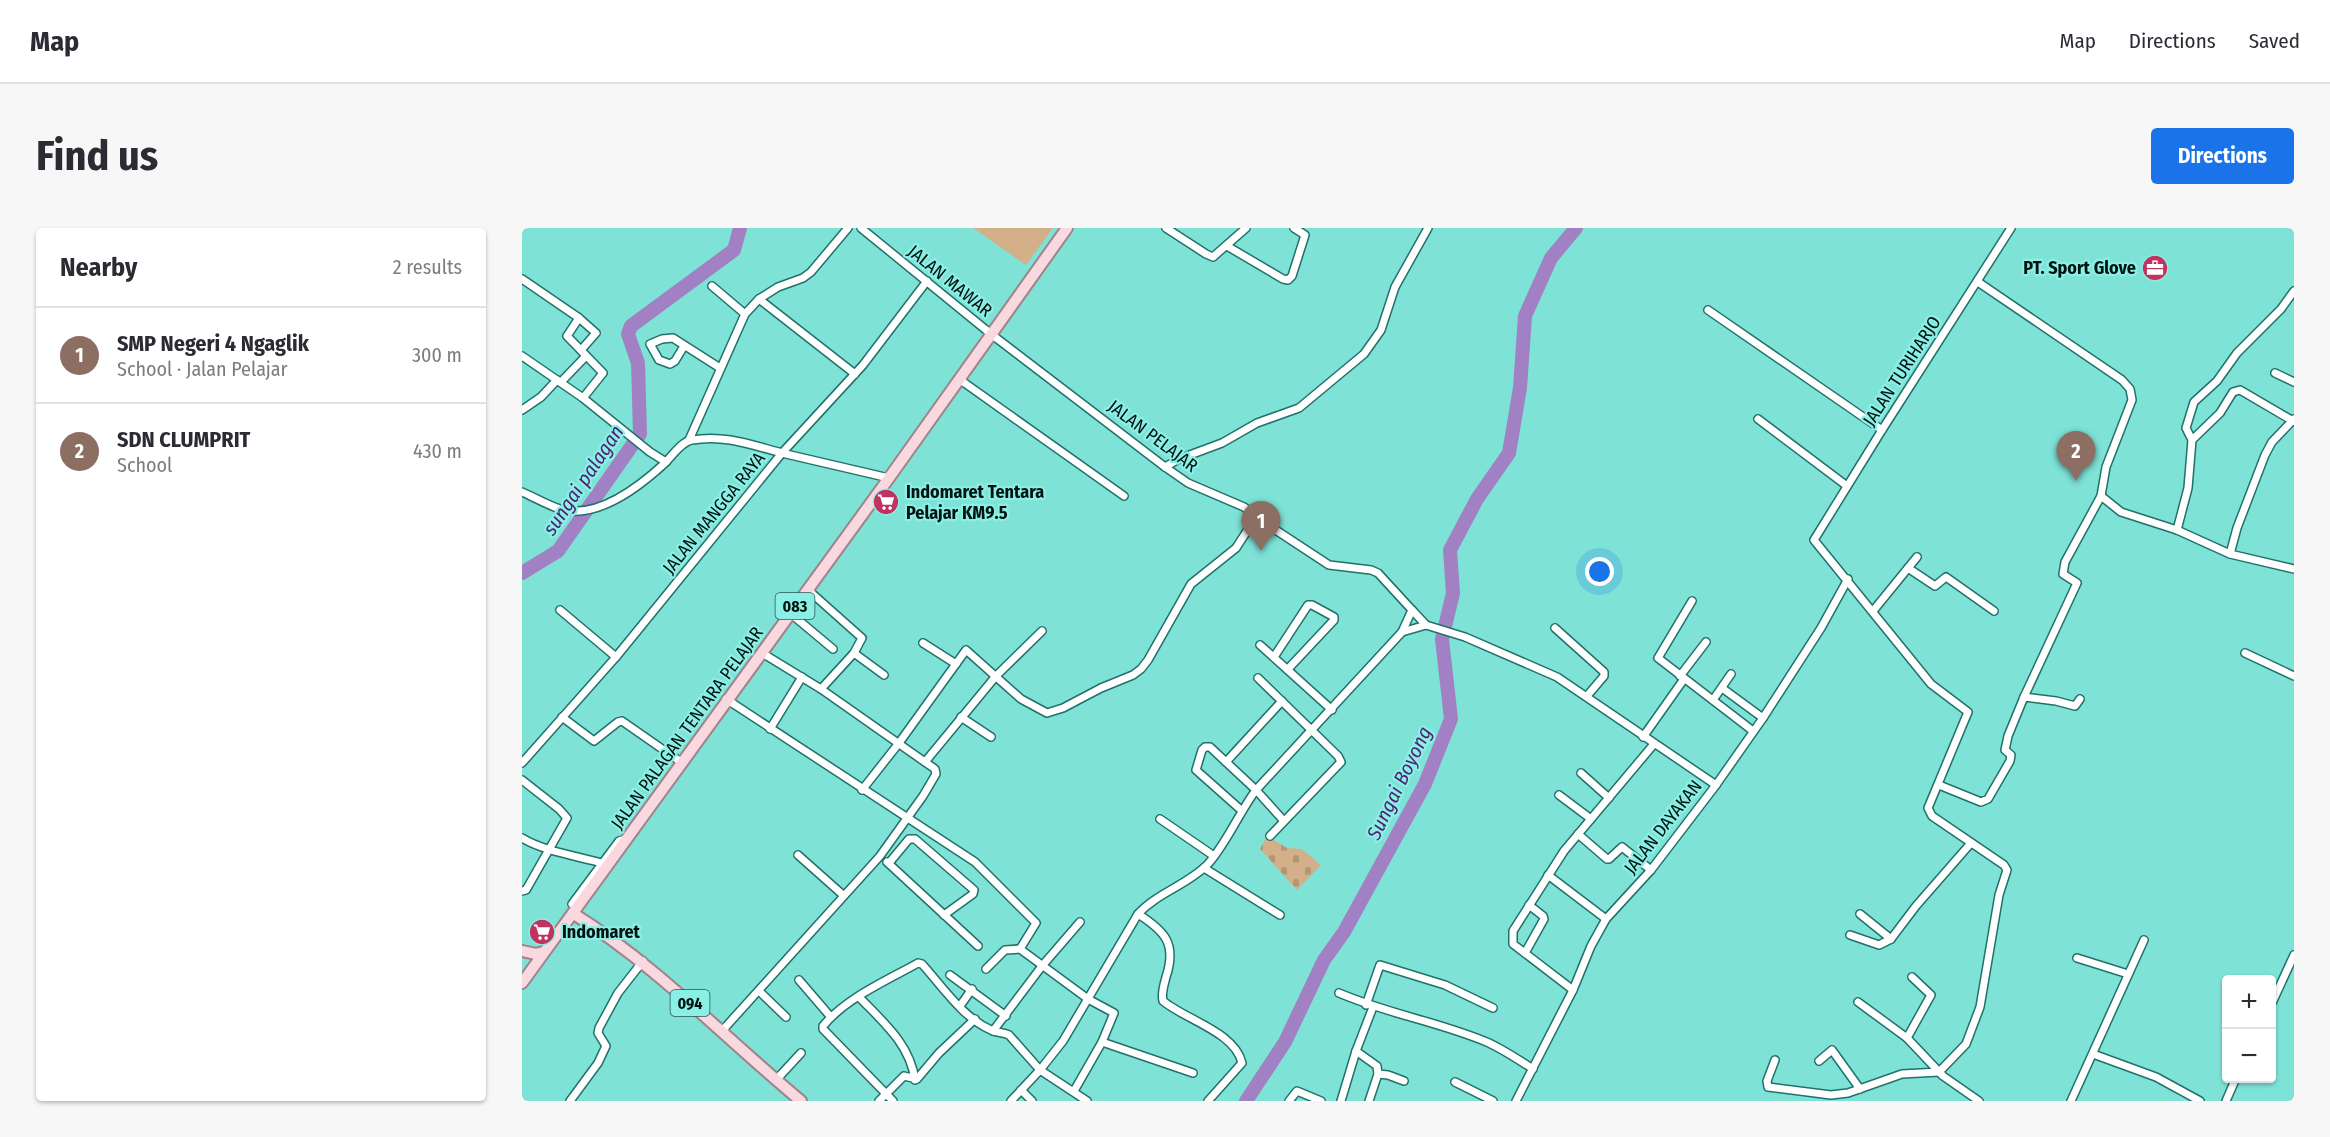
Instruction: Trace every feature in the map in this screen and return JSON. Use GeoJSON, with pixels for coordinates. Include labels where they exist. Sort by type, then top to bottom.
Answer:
{"type":"FeatureCollection","features":[{"type":"Feature","properties":{"kind":"main road","name":"JALAN PALAGAN TENTARA PELAJAR"},"geometry":{"type":"LineString","coordinates":[[522,983],[573,909],[627,839],[726,699],[889,478],[1067,228]]}},
{"type":"Feature","properties":{"kind":"main road","name":"094"},"geometry":{"type":"LineString","coordinates":[[573,909],[643,962],[776,1080],[794,1099]]}},
{"type":"Feature","properties":{"kind":"main road"},"geometry":{"type":"LineString","coordinates":[[522,951],[536,954],[543,952]]}},
{"type":"Feature","properties":{"kind":"street"},"geometry":{"type":"LineString","coordinates":[[522,492],[558,509],[578,510],[615,501],[648,479],[688,440],[745,314],[759,299],[778,286],[803,278],[811,272],[848,228]]}},
{"type":"Feature","properties":{"kind":"street","name":"JALAN MAWAR"},"geometry":{"type":"LineString","coordinates":[[861,228],[991,334]]}},
{"type":"Feature","properties":{"kind":"street"},"geometry":{"type":"LineString","coordinates":[[1166,228],[1206,254],[1213,256],[1246,228]]}},
{"type":"Feature","properties":{"kind":"street"},"geometry":{"type":"LineString","coordinates":[[1227,246],[1288,280],[1292,276],[1305,235],[1294,228]]}},
{"type":"Feature","properties":{"kind":"street"},"geometry":{"type":"LineString","coordinates":[[1165,467],[1179,459],[1222,443],[1257,423],[1299,408],[1364,354],[1381,330],[1395,287],[1428,228]]}},
{"type":"Feature","properties":{"kind":"street","name":"JALAN TURIHARJO"},"geometry":{"type":"LineString","coordinates":[[1848,579],[1816,544],[1815,538],[2011,228]]}},
{"type":"Feature","properties":{"kind":"street"},"geometry":{"type":"LineString","coordinates":[[522,279],[579,318],[596,333],[583,353],[559,381],[522,410]]}},
{"type":"Feature","properties":{"kind":"street","name":"JALAN MANGGA RAYA"},"geometry":{"type":"LineString","coordinates":[[522,763],[616,657],[782,453],[855,374],[927,281]]}},
{"type":"Feature","properties":{"kind":"street"},"geometry":{"type":"LineString","coordinates":[[1939,785],[1981,802],[1988,799],[2010,761],[2010,755],[2005,746],[2024,697],[2076,587],[2075,581],[2063,574],[2065,562],[2102,496],[2106,467],[2132,400],[2127,385],[1977,282]]}},
{"type":"Feature","properties":{"kind":"street"},"geometry":{"type":"LineString","coordinates":[[712,286],[745,314]]}},
{"type":"Feature","properties":{"kind":"street"},"geometry":{"type":"LineString","coordinates":[[2177,530],[2188,489],[2193,440],[2186,428],[2194,402],[2217,381],[2237,353],[2281,309],[2294,291]]}},
{"type":"Feature","properties":{"kind":"street"},"geometry":{"type":"LineString","coordinates":[[759,299],[855,374]]}},
{"type":"Feature","properties":{"kind":"street"},"geometry":{"type":"LineString","coordinates":[[1708,310],[1882,430]]}},
{"type":"Feature","properties":{"kind":"street"},"geometry":{"type":"LineString","coordinates":[[579,318],[567,336],[603,373],[583,398]]}},
{"type":"Feature","properties":{"kind":"street","name":"JALAN PELAJAR"},"geometry":{"type":"LineString","coordinates":[[991,334],[1188,483],[1244,507],[1256,518],[1329,565],[1371,570],[1378,573],[1430,627]]}},
{"type":"Feature","properties":{"kind":"street"},"geometry":{"type":"LineString","coordinates":[[684,346],[680,355],[670,364],[659,360],[650,344],[662,339],[674,338],[720,368]]}},
{"type":"Feature","properties":{"kind":"street"},"geometry":{"type":"LineString","coordinates":[[522,356],[583,398],[666,462]]}},
{"type":"Feature","properties":{"kind":"street"},"geometry":{"type":"LineString","coordinates":[[2275,373],[2294,382]]}},
{"type":"Feature","properties":{"kind":"street"},"geometry":{"type":"LineString","coordinates":[[959,379],[1124,496]]}},
{"type":"Feature","properties":{"kind":"street"},"geometry":{"type":"LineString","coordinates":[[2193,440],[2212,423],[2237,389],[2293,423],[2272,442],[2265,455],[2237,528],[2230,554]]}},
{"type":"Feature","properties":{"kind":"street"},"geometry":{"type":"LineString","coordinates":[[1758,419],[1847,486]]}},
{"type":"Feature","properties":{"kind":"street"},"geometry":{"type":"LineString","coordinates":[[688,440],[717,438],[740,440],[782,453],[889,478]]}},
{"type":"Feature","properties":{"kind":"street"},"geometry":{"type":"LineString","coordinates":[[2102,496],[2121,513],[2177,530],[2230,554],[2294,569]]}},
{"type":"Feature","properties":{"kind":"street"},"geometry":{"type":"LineString","coordinates":[[862,790],[967,650],[1030,704],[1047,713],[1063,708],[1101,688],[1133,675],[1148,660],[1191,584],[1236,548],[1256,518]]}},
{"type":"Feature","properties":{"kind":"street"},"geometry":{"type":"LineString","coordinates":[[1873,611],[1917,557]]}},
{"type":"Feature","properties":{"kind":"street"},"geometry":{"type":"LineString","coordinates":[[1908,568],[1935,586],[1946,577],[1994,610]]}},
{"type":"Feature","properties":{"kind":"street"},"geometry":{"type":"LineString","coordinates":[[1774,1060],[1767,1081],[1767,1086],[1770,1088],[1831,1095],[1860,1089],[1902,1074],[1939,1072],[1966,1044],[1980,1007],[1999,895],[2007,873],[2004,865],[1929,813],[1928,808],[1968,712],[1931,684],[1848,579]]}},
{"type":"Feature","properties":{"kind":"street","name":"JALAN DAYAKAN"},"geometry":{"type":"LineString","coordinates":[[1516,1101],[1573,990],[1591,946],[1606,919],[1651,870],[1763,718],[1821,628],[1848,579]]}},
{"type":"Feature","properties":{"kind":"street"},"geometry":{"type":"LineString","coordinates":[[807,590],[862,637],[854,653],[821,689]]}},
{"type":"Feature","properties":{"kind":"street"},"geometry":{"type":"LineString","coordinates":[[1692,601],[1658,656],[1682,678],[1753,731]]}},
{"type":"Feature","properties":{"kind":"street"},"geometry":{"type":"LineString","coordinates":[[1274,657],[1308,605],[1334,616],[1334,620],[1288,669]]}},
{"type":"Feature","properties":{"kind":"street"},"geometry":{"type":"LineString","coordinates":[[1011,1101],[1063,1041],[1115,949],[1138,914],[1145,906],[1204,868],[1256,790],[1402,632],[1412,609]]}},
{"type":"Feature","properties":{"kind":"street"},"geometry":{"type":"LineString","coordinates":[[560,610],[616,657]]}},
{"type":"Feature","properties":{"kind":"street"},"geometry":{"type":"LineString","coordinates":[[790,613],[833,649]]}},
{"type":"Feature","properties":{"kind":"street"},"geometry":{"type":"LineString","coordinates":[[1402,632],[1430,627],[1465,637],[1542,669],[1587,696],[1654,744],[1716,784]]}},
{"type":"Feature","properties":{"kind":"street"},"geometry":{"type":"LineString","coordinates":[[1555,628],[1604,672],[1604,676],[1587,696]]}},
{"type":"Feature","properties":{"kind":"street"},"geometry":{"type":"LineString","coordinates":[[925,762],[996,676],[1042,631]]}},
{"type":"Feature","properties":{"kind":"street"},"geometry":{"type":"LineString","coordinates":[[1643,736],[1706,642]]}},
{"type":"Feature","properties":{"kind":"street"},"geometry":{"type":"LineString","coordinates":[[923,643],[956,664]]}},
{"type":"Feature","properties":{"kind":"street"},"geometry":{"type":"LineString","coordinates":[[1260,645],[1332,710]]}},
{"type":"Feature","properties":{"kind":"street"},"geometry":{"type":"LineString","coordinates":[[721,1032],[880,856],[936,774],[935,769],[899,743],[821,689],[762,653]]}},
{"type":"Feature","properties":{"kind":"street"},"geometry":{"type":"LineString","coordinates":[[854,653],[884,675]]}},
{"type":"Feature","properties":{"kind":"street"},"geometry":{"type":"LineString","coordinates":[[2245,653],[2294,676]]}},
{"type":"Feature","properties":{"kind":"street"},"geometry":{"type":"LineString","coordinates":[[1713,700],[1731,674]]}},
{"type":"Feature","properties":{"kind":"street"},"geometry":{"type":"LineString","coordinates":[[770,729],[802,677]]}},
{"type":"Feature","properties":{"kind":"street"},"geometry":{"type":"LineString","coordinates":[[1258,678],[1338,756],[1341,762],[1270,836]]}},
{"type":"Feature","properties":{"kind":"street"},"geometry":{"type":"LineString","coordinates":[[1722,688],[1763,718]]}},
{"type":"Feature","properties":{"kind":"street"},"geometry":{"type":"LineString","coordinates":[[2024,697],[2074,706],[2080,699]]}},
{"type":"Feature","properties":{"kind":"street"},"geometry":{"type":"LineString","coordinates":[[726,699],[975,862],[1036,923],[1020,949]]}},
{"type":"Feature","properties":{"kind":"street"},"geometry":{"type":"LineString","coordinates":[[1226,762],[1282,702]]}},
{"type":"Feature","properties":{"kind":"street"},"geometry":{"type":"LineString","coordinates":[[562,717],[594,741],[622,721],[681,762]]}},
{"type":"Feature","properties":{"kind":"street"},"geometry":{"type":"LineString","coordinates":[[961,717],[991,737]]}},
{"type":"Feature","properties":{"kind":"street"},"geometry":{"type":"LineString","coordinates":[[1573,990],[1513,944],[1516,923],[1578,834],[1654,744]]}},
{"type":"Feature","properties":{"kind":"street"},"geometry":{"type":"LineString","coordinates":[[1241,810],[1196,768],[1202,750],[1207,746],[1256,790],[1284,820]]}},
{"type":"Feature","properties":{"kind":"street"},"geometry":{"type":"LineString","coordinates":[[1581,773],[1609,798]]}},
{"type":"Feature","properties":{"kind":"street"},"geometry":{"type":"LineString","coordinates":[[522,780],[566,814],[567,818],[526,890],[522,891]]}},
{"type":"Feature","properties":{"kind":"street"},"geometry":{"type":"LineString","coordinates":[[1559,795],[1591,819]]}},
{"type":"Feature","properties":{"kind":"street"},"geometry":{"type":"LineString","coordinates":[[1160,819],[1214,856]]}},
{"type":"Feature","properties":{"kind":"street"},"geometry":{"type":"LineString","coordinates":[[1578,834],[1607,859],[1622,847],[1651,870]]}},
{"type":"Feature","properties":{"kind":"street"},"geometry":{"type":"LineString","coordinates":[[522,838],[537,847],[602,863]]}},
{"type":"Feature","properties":{"kind":"street"},"geometry":{"type":"LineString","coordinates":[[573,909],[619,840],[627,839]]}},
{"type":"Feature","properties":{"kind":"street"},"geometry":{"type":"LineString","coordinates":[[889,863],[909,839],[915,839],[974,890],[973,894],[944,915]]}},
{"type":"Feature","properties":{"kind":"street"},"geometry":{"type":"LineString","coordinates":[[1850,935],[1879,945],[1891,939],[1916,906],[1971,843]]}},
{"type":"Feature","properties":{"kind":"street"},"geometry":{"type":"LineString","coordinates":[[798,855],[843,895]]}},
{"type":"Feature","properties":{"kind":"street"},"geometry":{"type":"LineString","coordinates":[[880,856],[978,946]]}},
{"type":"Feature","properties":{"kind":"street"},"geometry":{"type":"LineString","coordinates":[[1204,868],[1280,915]]}},
{"type":"Feature","properties":{"kind":"street"},"geometry":{"type":"LineString","coordinates":[[1548,875],[1606,919]]}},
{"type":"Feature","properties":{"kind":"street"},"geometry":{"type":"LineString","coordinates":[[1525,953],[1544,917],[1529,905]]}},
{"type":"Feature","properties":{"kind":"street"},"geometry":{"type":"LineString","coordinates":[[1138,914],[1155,925],[1168,943],[1171,954],[1163,988],[1163,1001],[1232,1043],[1241,1057],[1242,1063],[1208,1101]]}},
{"type":"Feature","properties":{"kind":"street"},"geometry":{"type":"LineString","coordinates":[[1860,914],[1891,939]]}},
{"type":"Feature","properties":{"kind":"street"},"geometry":{"type":"LineString","coordinates":[[993,1031],[1042,966],[1080,922]]}},
{"type":"Feature","properties":{"kind":"street"},"geometry":{"type":"LineString","coordinates":[[2071,1101],[2144,940]]}},
{"type":"Feature","properties":{"kind":"street"},"geometry":{"type":"LineString","coordinates":[[986,969],[1005,950],[1020,949],[1088,999],[1114,1013],[1102,1041],[1074,1091]]}},
{"type":"Feature","properties":{"kind":"street"},"geometry":{"type":"LineString","coordinates":[[2276,993],[2294,955]]}},
{"type":"Feature","properties":{"kind":"street"},"geometry":{"type":"LineString","coordinates":[[2077,958],[2128,974]]}},
{"type":"Feature","properties":{"kind":"street"},"geometry":{"type":"LineString","coordinates":[[570,1101],[598,1063],[606,1046],[598,1033],[599,1028],[618,993],[643,962]]}},
{"type":"Feature","properties":{"kind":"street"},"geometry":{"type":"LineString","coordinates":[[893,1101],[823,1029],[823,1026],[830,1016],[920,963],[975,1019],[993,1031],[1009,1035],[1040,1070],[1087,1101]]}},
{"type":"Feature","properties":{"kind":"street"},"geometry":{"type":"LineString","coordinates":[[1341,1101],[1380,965],[1445,985],[1493,1008]]}},
{"type":"Feature","properties":{"kind":"street"},"geometry":{"type":"LineString","coordinates":[[951,975],[1006,1016]]}},
{"type":"Feature","properties":{"kind":"street"},"geometry":{"type":"LineString","coordinates":[[1906,1038],[1931,995],[1912,977]]}},
{"type":"Feature","properties":{"kind":"street"},"geometry":{"type":"LineString","coordinates":[[799,980],[830,1016]]}},
{"type":"Feature","properties":{"kind":"street"},"geometry":{"type":"LineString","coordinates":[[960,1006],[972,989]]}},
{"type":"Feature","properties":{"kind":"street"},"geometry":{"type":"LineString","coordinates":[[759,991],[786,1017]]}},
{"type":"Feature","properties":{"kind":"street"},"geometry":{"type":"LineString","coordinates":[[1339,993],[1369,1006],[1450,1029],[1490,1044],[1533,1069]]}},
{"type":"Feature","properties":{"kind":"street"},"geometry":{"type":"LineString","coordinates":[[860,997],[898,1038],[912,1067],[915,1080]]}},
{"type":"Feature","properties":{"kind":"street"},"geometry":{"type":"LineString","coordinates":[[1858,1002],[1906,1038],[1939,1072],[1979,1101]]}},
{"type":"Feature","properties":{"kind":"street"},"geometry":{"type":"LineString","coordinates":[[915,1080],[939,1053],[975,1019]]}},
{"type":"Feature","properties":{"kind":"street"},"geometry":{"type":"LineString","coordinates":[[1102,1041],[1193,1073]]}},
{"type":"Feature","properties":{"kind":"street"},"geometry":{"type":"LineString","coordinates":[[1820,1060],[1832,1050],[1860,1089]]}},
{"type":"Feature","properties":{"kind":"street"},"geometry":{"type":"LineString","coordinates":[[1356,1052],[1377,1066],[1378,1074],[1369,1101]]}},
{"type":"Feature","properties":{"kind":"street"},"geometry":{"type":"LineString","coordinates":[[776,1080],[801,1053]]}},
{"type":"Feature","properties":{"kind":"street"},"geometry":{"type":"LineString","coordinates":[[2093,1054],[2156,1077],[2200,1101]]}},
{"type":"Feature","properties":{"kind":"street"},"geometry":{"type":"LineString","coordinates":[[1378,1074],[1404,1081]]}},
{"type":"Feature","properties":{"kind":"street"},"geometry":{"type":"LineString","coordinates":[[879,1101],[904,1076],[915,1080]]}},
{"type":"Feature","properties":{"kind":"street"},"geometry":{"type":"LineString","coordinates":[[1455,1082],[1493,1101]]}},
{"type":"Feature","properties":{"kind":"street"},"geometry":{"type":"LineString","coordinates":[[2226,1101],[2234,1083]]}},
{"type":"Feature","properties":{"kind":"street"},"geometry":{"type":"LineString","coordinates":[[1021,1090],[1032,1101]]}},
{"type":"Feature","properties":{"kind":"street"},"geometry":{"type":"LineString","coordinates":[[1289,1101],[1297,1090],[1321,1101]]}},
{"type":"Feature","properties":{"kind":"green space"},"geometry":{"type":"Polygon","coordinates":[[[973,228],[1053,228],[1026,265],[973,228]]]}},
{"type":"Feature","properties":{"kind":"green space"},"geometry":{"type":"Polygon","coordinates":[[[1267,836],[1287,848],[1302,849],[1321,865],[1297,890],[1260,849],[1267,836]]]}},
{"type":"Feature","properties":{"kind":"waterway","name":"sungai palagan"},"geometry":{"type":"LineString","coordinates":[[522,573],[558,551],[640,434],[638,363],[628,334],[631,326],[734,250],[740,228]]}},
{"type":"Feature","properties":{"kind":"waterway","name":"Sungai Boyong"},"geometry":{"type":"LineString","coordinates":[[1246,1101],[1285,1042],[1324,960],[1344,932],[1425,784],[1451,719],[1442,639],[1453,593],[1450,550],[1477,499],[1509,453],[1520,388],[1525,316],[1551,258],[1576,228]]}},
{"type":"Feature","properties":{"kind":"place","name":"PT. Sport Glove"},"geometry":{"type":"Point","coordinates":[2155,268]}},
{"type":"Feature","properties":{"kind":"place","name":"SDN CLUMPRIT"},"geometry":{"type":"Point","coordinates":[2076,481]}},
{"type":"Feature","properties":{"kind":"place","name":"Indomaret Tentara Pelajar KM9.5"},"geometry":{"type":"Point","coordinates":[886,502]}},
{"type":"Feature","properties":{"kind":"place","name":"SMP Negeri 4 Ngaglik"},"geometry":{"type":"Point","coordinates":[1261,551]}},
{"type":"Feature","properties":{"kind":"place","name":"Indomaret"},"geometry":{"type":"Point","coordinates":[542,932]}}]}
